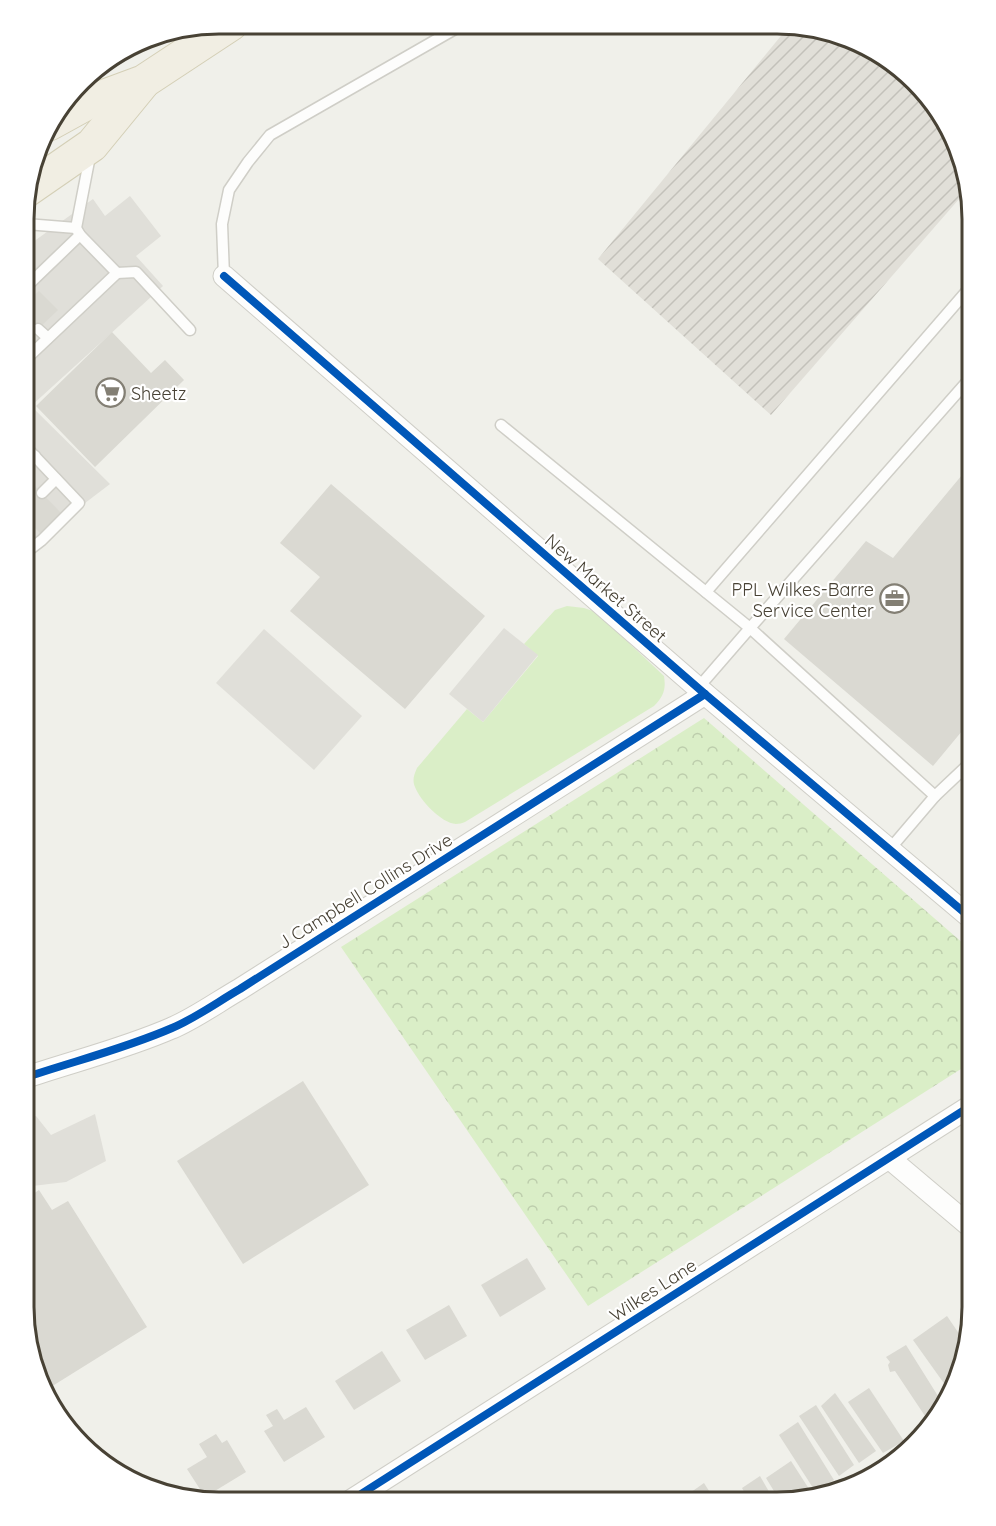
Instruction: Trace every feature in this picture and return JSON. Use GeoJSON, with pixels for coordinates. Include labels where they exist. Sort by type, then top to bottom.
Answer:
{"type":"FeatureCollection","features":[{"type":"Feature","properties":{"kind":"main road"},"geometry":{"type":"LineString","coordinates":[[69,113],[89,102],[143,82],[214,35]]}},
{"type":"Feature","properties":{"kind":"main road"},"geometry":{"type":"LineString","coordinates":[[38,182],[92,145],[143,82]]}},
{"type":"Feature","properties":{"kind":"street","name":"New Market Street"},"geometry":{"type":"LineString","coordinates":[[224,276],[701,691],[961,911]]}},
{"type":"Feature","properties":{"kind":"street","name":"J Campbell Collins Drive"},"geometry":{"type":"LineString","coordinates":[[35,1074],[130,1045],[175,1027],[260,976],[701,691]]}},
{"type":"Feature","properties":{"kind":"street","name":"Wilkes Lane"},"geometry":{"type":"LineString","coordinates":[[364,1492],[961,1112]]}},
{"type":"Feature","properties":{"kind":"street"},"geometry":{"type":"LineString","coordinates":[[889,1158],[961,1219]]}},
{"type":"Feature","properties":{"kind":"lane"},"geometry":{"type":"LineString","coordinates":[[224,276],[222,224],[230,190],[248,162],[270,135],[445,35]]}},
{"type":"Feature","properties":{"kind":"lane"},"geometry":{"type":"LineString","coordinates":[[35,277],[78,231],[92,145]]}},
{"type":"Feature","properties":{"kind":"lane"},"geometry":{"type":"LineString","coordinates":[[35,225],[78,231],[117,273]]}},
{"type":"Feature","properties":{"kind":"lane"},"geometry":{"type":"LineString","coordinates":[[35,349],[117,273],[136,272],[190,330]]}},
{"type":"Feature","properties":{"kind":"lane"},"geometry":{"type":"LineString","coordinates":[[706,592],[962,297]]}},
{"type":"Feature","properties":{"kind":"lane"},"geometry":{"type":"LineString","coordinates":[[38,329],[48,338]]}},
{"type":"Feature","properties":{"kind":"lane"},"geometry":{"type":"LineString","coordinates":[[701,691],[750,628],[962,388]]}},
{"type":"Feature","properties":{"kind":"lane"},"geometry":{"type":"LineString","coordinates":[[501,425],[750,628],[935,796]]}},
{"type":"Feature","properties":{"kind":"lane"},"geometry":{"type":"LineString","coordinates":[[35,456],[79,503],[35,545]]}},
{"type":"Feature","properties":{"kind":"lane"},"geometry":{"type":"LineString","coordinates":[[42,493],[56,479]]}},
{"type":"Feature","properties":{"kind":"lane"},"geometry":{"type":"LineString","coordinates":[[889,850],[935,796],[961,771]]}},
{"type":"Feature","properties":{"kind":"shaded area"},"geometry":{"type":"Polygon","coordinates":[[[781,35],[824,41],[847,49],[869,59],[889,73],[923,107],[937,127],[952,160],[958,184],[960,198],[771,415],[598,259],[781,35]]]}},
{"type":"Feature","properties":{"kind":"shaded area"},"geometry":{"type":"Polygon","coordinates":[[[130,196],[161,236],[136,256],[163,286],[35,402],[35,241],[93,199],[105,216],[130,196]]]}},
{"type":"Feature","properties":{"kind":"shaded area"},"geometry":{"type":"Polygon","coordinates":[[[35,410],[110,484],[47,532],[35,544],[35,410]]]}},
{"type":"Feature","properties":{"kind":"shaded area"},"geometry":{"type":"Polygon","coordinates":[[[504,628],[538,655],[483,722],[449,694],[504,628]]]}},
{"type":"Feature","properties":{"kind":"shaded area"},"geometry":{"type":"Polygon","coordinates":[[[264,629],[362,716],[314,770],[216,683],[264,629]]]}},
{"type":"Feature","properties":{"kind":"shaded area"},"geometry":{"type":"Polygon","coordinates":[[[95,1114],[106,1161],[66,1182],[35,1186],[35,1116],[51,1135],[95,1114]]]}},
{"type":"Feature","properties":{"kind":"green space"},"geometry":{"type":"Polygon","coordinates":[[[567,606],[596,612],[664,676],[662,696],[654,706],[465,822],[456,824],[444,820],[426,804],[418,792],[414,784],[417,768],[467,709],[483,722],[538,656],[524,644],[555,610],[567,606]]]}},
{"type":"Feature","properties":{"kind":"green space"},"geometry":{"type":"Polygon","coordinates":[[[704,718],[961,942],[961,1069],[588,1306],[341,947],[704,718]]]}},
{"type":"Feature","properties":{"kind":"building"},"geometry":{"type":"Polygon","coordinates":[[[39,291],[58,310],[35,332],[35,295],[39,291]]]}},
{"type":"Feature","properties":{"kind":"building","name":"Sheetz"},"geometry":{"type":"Polygon","coordinates":[[[112,332],[151,373],[165,360],[184,380],[95,467],[36,406],[112,332]]]}},
{"type":"Feature","properties":{"kind":"building","name":"PPL Wilkes-Barre Service Center"},"geometry":{"type":"Polygon","coordinates":[[[962,475],[962,732],[933,766],[784,639],[866,541],[893,558],[962,475]]]}},
{"type":"Feature","properties":{"kind":"building"},"geometry":{"type":"Polygon","coordinates":[[[331,484],[485,616],[405,709],[290,611],[320,577],[280,543],[331,484]]]}},
{"type":"Feature","properties":{"kind":"building"},"geometry":{"type":"Polygon","coordinates":[[[35,486],[61,513],[40,533],[35,528],[35,486]]]}},
{"type":"Feature","properties":{"kind":"building"},"geometry":{"type":"Polygon","coordinates":[[[303,1081],[369,1185],[243,1264],[177,1161],[303,1081]]]}},
{"type":"Feature","properties":{"kind":"building"},"geometry":{"type":"Polygon","coordinates":[[[39,1190],[52,1210],[68,1201],[147,1327],[53,1386],[44,1366],[35,1318],[35,1193],[39,1190]]]}},
{"type":"Feature","properties":{"kind":"building"},"geometry":{"type":"Polygon","coordinates":[[[527,1258],[546,1289],[500,1317],[481,1285],[527,1258]]]}},
{"type":"Feature","properties":{"kind":"building"},"geometry":{"type":"Polygon","coordinates":[[[449,1305],[467,1336],[425,1360],[406,1330],[449,1305]]]}},
{"type":"Feature","properties":{"kind":"building"},"geometry":{"type":"Polygon","coordinates":[[[947,1316],[959,1334],[952,1366],[944,1383],[913,1340],[947,1316]]]}},
{"type":"Feature","properties":{"kind":"building"},"geometry":{"type":"Polygon","coordinates":[[[906,1345],[938,1396],[925,1416],[895,1371],[890,1372],[888,1365],[890,1362],[886,1357],[906,1345]]]}},
{"type":"Feature","properties":{"kind":"building"},"geometry":{"type":"Polygon","coordinates":[[[382,1351],[401,1381],[354,1410],[335,1381],[382,1351]]]}},
{"type":"Feature","properties":{"kind":"building"},"geometry":{"type":"Polygon","coordinates":[[[869,1388],[903,1440],[883,1453],[848,1402],[869,1388]]]}},
{"type":"Feature","properties":{"kind":"building"},"geometry":{"type":"Polygon","coordinates":[[[835,1393],[876,1451],[859,1463],[821,1406],[835,1393]]]}},
{"type":"Feature","properties":{"kind":"building"},"geometry":{"type":"Polygon","coordinates":[[[816,1405],[854,1465],[839,1476],[799,1416],[816,1405]]]}},
{"type":"Feature","properties":{"kind":"building"},"geometry":{"type":"Polygon","coordinates":[[[306,1407],[325,1437],[284,1462],[264,1431],[273,1426],[266,1415],[277,1409],[284,1420],[306,1407]]]}},
{"type":"Feature","properties":{"kind":"building"},"geometry":{"type":"Polygon","coordinates":[[[798,1422],[834,1480],[813,1488],[779,1435],[798,1422]]]}},
{"type":"Feature","properties":{"kind":"building"},"geometry":{"type":"Polygon","coordinates":[[[216,1434],[222,1443],[227,1440],[246,1472],[214,1492],[201,1490],[187,1469],[207,1457],[199,1444],[216,1434]]]}},
{"type":"Feature","properties":{"kind":"building"},"geometry":{"type":"Polygon","coordinates":[[[791,1461],[809,1488],[775,1492],[766,1478],[791,1461]]]}},
{"type":"Feature","properties":{"kind":"building"},"geometry":{"type":"Polygon","coordinates":[[[760,1476],[769,1492],[744,1492],[742,1488],[760,1476]]]}},
{"type":"Feature","properties":{"kind":"building"},"geometry":{"type":"Polygon","coordinates":[[[704,1483],[710,1492],[691,1492],[704,1483]]]}},
{"type":"Feature","properties":{"kind":"cycle path"},"geometry":{"type":"LineString","coordinates":[[224,276],[705,694],[961,910]]}},
{"type":"Feature","properties":{"kind":"cycle path"},"geometry":{"type":"LineString","coordinates":[[35,1074],[136,1042],[189,1020],[705,694]]}},
{"type":"Feature","properties":{"kind":"cycle path"},"geometry":{"type":"LineString","coordinates":[[364,1492],[961,1112]]}},
{"type":"Feature","properties":{"kind":"place","name":"Sheetz"},"geometry":{"type":"Point","coordinates":[110,393]}},
{"type":"Feature","properties":{"kind":"place","name":"PPL Wilkes-Barre Service Center"},"geometry":{"type":"Point","coordinates":[895,599]}}]}
